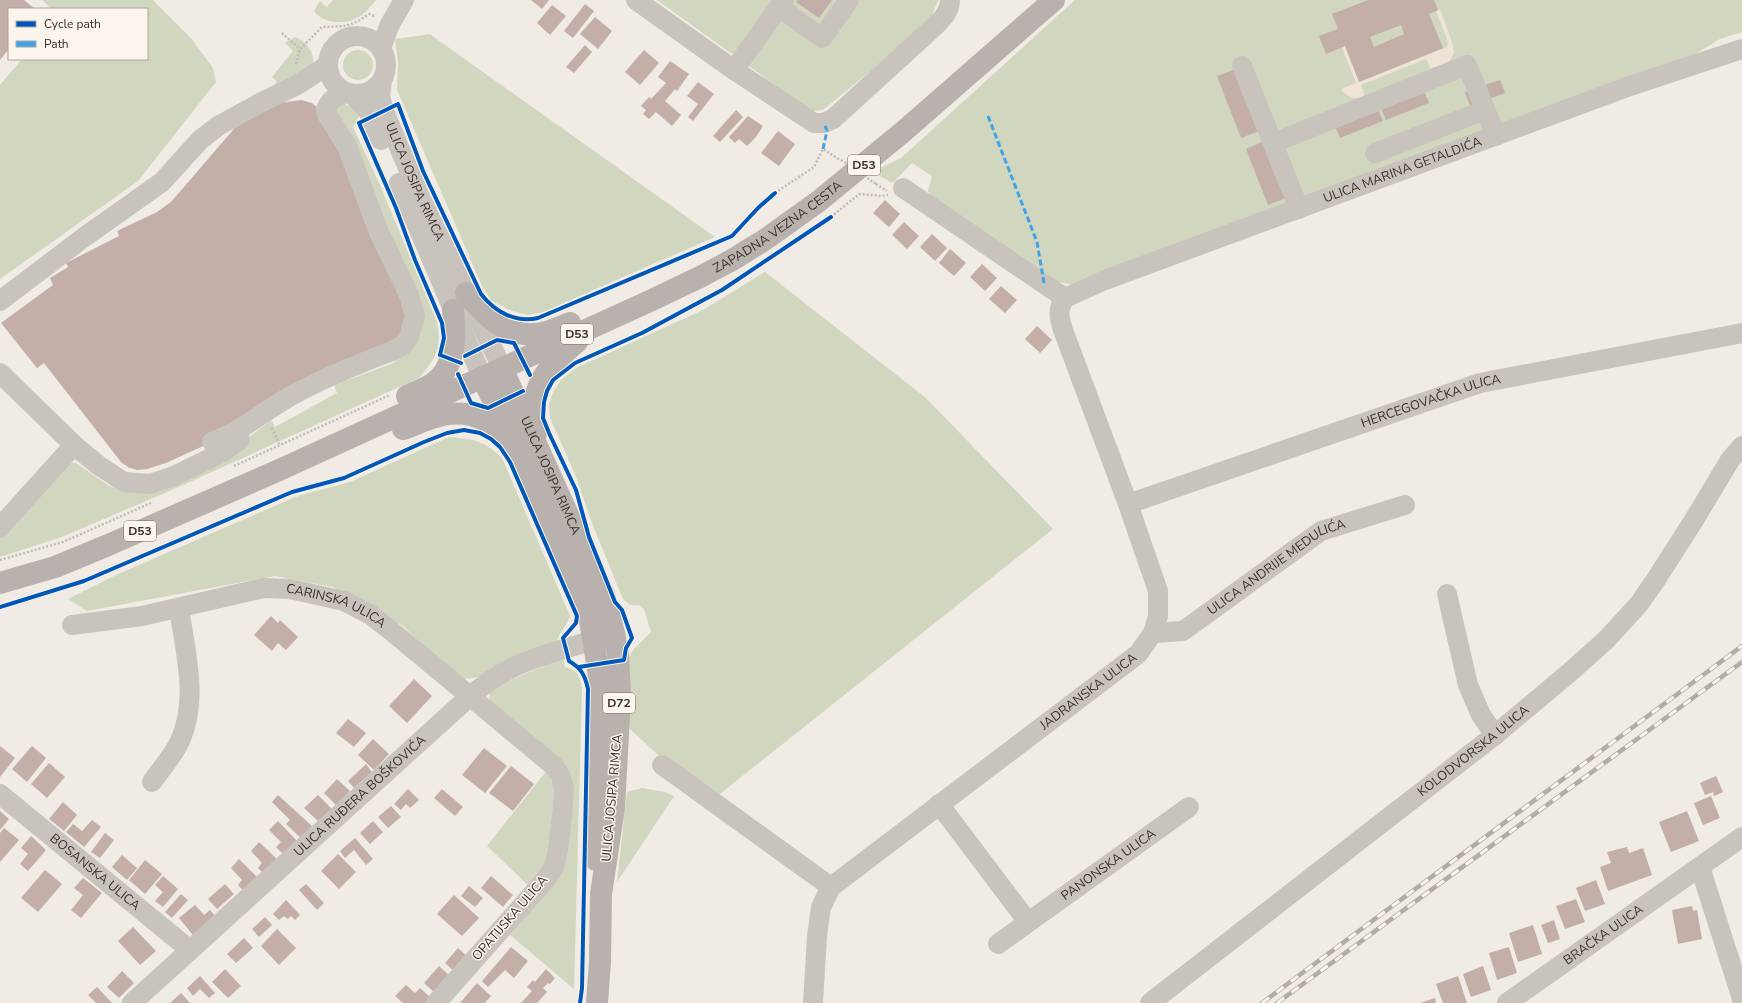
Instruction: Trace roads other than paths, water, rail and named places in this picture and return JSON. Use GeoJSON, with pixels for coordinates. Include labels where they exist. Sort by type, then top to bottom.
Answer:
{"type":"FeatureCollection","features":[{"type":"Feature","properties":{"kind":"main road","name":"ZAPADNA VEZNA CESTA"},"geometry":{"type":"LineString","coordinates":[[492,373],[700,277],[763,241],[819,201],[904,131],[1054,0]]}},
{"type":"Feature","properties":{"kind":"main road"},"geometry":{"type":"LineString","coordinates":[[466,293],[479,308],[500,326],[516,332],[531,334],[548,332],[614,307],[652,300]]}},
{"type":"Feature","properties":{"kind":"main road"},"geometry":{"type":"LineString","coordinates":[[381,424],[386,414],[395,404],[433,384],[444,370],[450,359],[453,345],[455,329],[453,310]]}},
{"type":"Feature","properties":{"kind":"main road"},"geometry":{"type":"LineString","coordinates":[[540,454],[533,412],[534,399],[540,382],[550,366],[564,352],[601,323]]}},
{"type":"Feature","properties":{"kind":"main road","name":"D53"},"geometry":{"type":"LineString","coordinates":[[0,583],[55,567],[106,546],[492,373]]}},
{"type":"Feature","properties":{"kind":"main road","name":"ULICA JOSIPA RIMCA"},"geometry":{"type":"LineString","coordinates":[[492,373],[511,438],[550,519],[584,600],[594,640],[600,682],[596,844],[597,870],[602,894]]}},
{"type":"Feature","properties":{"kind":"main road","name":"ULICA JOSIPA RIMCA"},"geometry":{"type":"LineString","coordinates":[[492,373],[540,454],[604,595],[618,654],[620,676],[614,808],[602,894],[600,962],[596,1003]]}},
{"type":"Feature","properties":{"kind":"main road"},"geometry":{"type":"LineString","coordinates":[[360,433],[384,434],[407,428],[430,418],[458,413],[475,416],[486,420],[496,425],[511,438]]}},
{"type":"Feature","properties":{"kind":"street"},"geometry":{"type":"LineString","coordinates":[[0,301],[83,238],[162,182],[200,140],[218,126],[281,94],[316,74],[328,65],[332,51],[337,44],[344,39],[357,36],[372,25],[396,0]]}},
{"type":"Feature","properties":{"kind":"street"},"geometry":{"type":"LineString","coordinates":[[381,49],[389,26],[404,0]]}},
{"type":"Feature","properties":{"kind":"street"},"geometry":{"type":"LineString","coordinates":[[636,0],[734,70],[814,123],[824,123],[833,119],[945,16],[950,6],[950,0]]}},
{"type":"Feature","properties":{"kind":"street"},"geometry":{"type":"LineString","coordinates":[[734,70],[782,4],[822,38],[849,0]]}},
{"type":"Feature","properties":{"kind":"street"},"geometry":{"type":"LineString","coordinates":[[357,36],[375,42],[381,49]]}},
{"type":"Feature","properties":{"kind":"street","name":"ULICA JOSIPA RIMCA"},"geometry":{"type":"LineString","coordinates":[[381,49],[386,65],[380,96],[384,111],[420,197],[466,293],[492,373]]}},
{"type":"Feature","properties":{"kind":"street","name":"ULICA MARINA GETALDIĆA"},"geometry":{"type":"LineString","coordinates":[[1065,298],[1105,280],[1627,87],[1742,49]]}},
{"type":"Feature","properties":{"kind":"street","name":"ULICA JOSIPA RIMCA"},"geometry":{"type":"LineString","coordinates":[[328,65],[332,80],[364,105],[372,117],[453,310],[492,373]]}},
{"type":"Feature","properties":{"kind":"street"},"geometry":{"type":"LineString","coordinates":[[1273,142],[1467,65],[1496,136]]}},
{"type":"Feature","properties":{"kind":"street"},"geometry":{"type":"LineString","coordinates":[[1242,66],[1299,209]]}},
{"type":"Feature","properties":{"kind":"street"},"geometry":{"type":"LineString","coordinates":[[281,94],[324,84],[360,94],[369,92],[382,80]]}},
{"type":"Feature","properties":{"kind":"street"},"geometry":{"type":"LineString","coordinates":[[212,442],[230,435],[266,411],[320,380],[392,351],[402,345],[409,337],[415,316],[409,295],[378,230],[346,146],[326,110],[331,100],[345,91]]}},
{"type":"Feature","properties":{"kind":"street"},"geometry":{"type":"LineString","coordinates":[[1375,153],[1485,110]]}},
{"type":"Feature","properties":{"kind":"street"},"geometry":{"type":"LineString","coordinates":[[903,188],[1065,298]]}},
{"type":"Feature","properties":{"kind":"street","name":"JADRANSKA ULICA"},"geometry":{"type":"LineString","coordinates":[[813,1003],[817,936],[821,907],[831,887],[1138,654],[1153,633],[1158,616],[1158,591],[1128,504],[1063,330],[1059,314],[1060,305],[1065,298]]}},
{"type":"Feature","properties":{"kind":"street","name":"HERCEGOVAČKA ULICA"},"geometry":{"type":"LineString","coordinates":[[1128,504],[1480,383],[1742,333]]}},
{"type":"Feature","properties":{"kind":"street"},"geometry":{"type":"LineString","coordinates":[[0,373],[74,445],[98,465],[124,482],[150,484],[174,476],[221,453],[240,440],[266,411]]}},
{"type":"Feature","properties":{"kind":"street"},"geometry":{"type":"LineString","coordinates":[[0,527],[74,445]]}},
{"type":"Feature","properties":{"kind":"street","name":"KOLODVORSKA ULICA"},"geometry":{"type":"LineString","coordinates":[[1150,1003],[1495,735],[1606,640],[1639,604],[1694,520],[1730,460],[1742,446]]}},
{"type":"Feature","properties":{"kind":"street","name":"ULICA ANDRIJE MEDULIĆA"},"geometry":{"type":"LineString","coordinates":[[1153,633],[1183,631],[1321,531],[1405,505]]}},
{"type":"Feature","properties":{"kind":"street","name":"CARINSKA ULICA"},"geometry":{"type":"LineString","coordinates":[[72,626],[142,616],[264,588],[290,589],[344,602],[371,615],[469,696]]}},
{"type":"Feature","properties":{"kind":"street"},"geometry":{"type":"LineString","coordinates":[[1448,594],[1468,685],[1481,715],[1495,735]]}},
{"type":"Feature","properties":{"kind":"street"},"geometry":{"type":"LineString","coordinates":[[152,782],[180,742],[190,705],[190,684],[178,608]]}},
{"type":"Feature","properties":{"kind":"street","name":"ULICA RUĐERA BOŠKOVIĆA"},"geometry":{"type":"LineString","coordinates":[[132,1003],[469,696],[489,681],[511,668],[566,648],[614,633]]}},
{"type":"Feature","properties":{"kind":"street","name":"OPATIJSKA ULICA"},"geometry":{"type":"LineString","coordinates":[[436,1003],[545,880],[554,867],[558,850],[562,816],[564,789],[561,777],[555,766],[469,696]]}},
{"type":"Feature","properties":{"kind":"street"},"geometry":{"type":"LineString","coordinates":[[662,764],[831,887]]}},
{"type":"Feature","properties":{"kind":"street","name":"BOSANSKA ULICA"},"geometry":{"type":"LineString","coordinates":[[0,794],[190,950]]}},
{"type":"Feature","properties":{"kind":"street"},"geometry":{"type":"LineString","coordinates":[[939,804],[1028,922]]}},
{"type":"Feature","properties":{"kind":"street","name":"PANONSKA ULICA"},"geometry":{"type":"LineString","coordinates":[[998,944],[1189,807]]}},
{"type":"Feature","properties":{"kind":"street","name":"BRAČKA ULICA"},"geometry":{"type":"LineString","coordinates":[[1507,1003],[1742,837]]}},
{"type":"Feature","properties":{"kind":"street"},"geometry":{"type":"LineString","coordinates":[[1700,867],[1742,999]]}},
{"type":"Feature","properties":{"kind":"railway"},"geometry":{"type":"LineString","coordinates":[[1262,1003],[1742,646]]}},
{"type":"Feature","properties":{"kind":"railway"},"geometry":{"type":"LineString","coordinates":[[1277,1003],[1742,662]]}}]}
